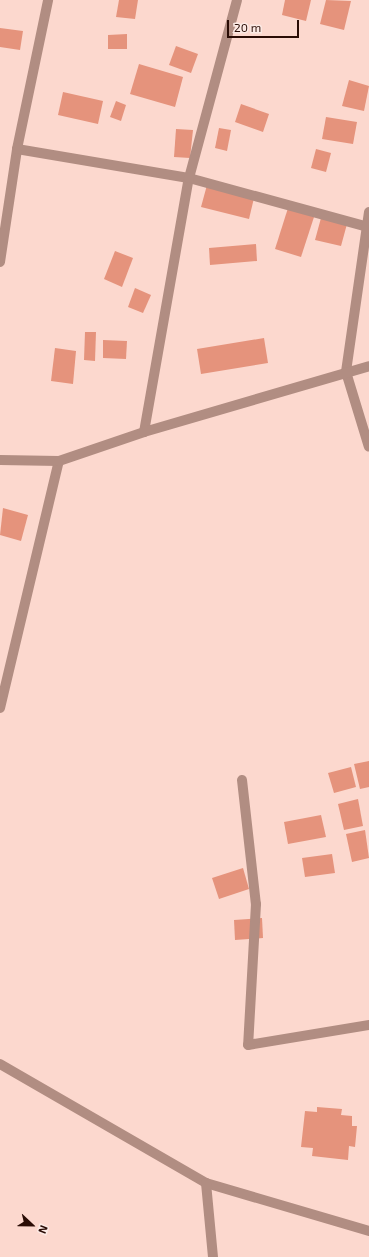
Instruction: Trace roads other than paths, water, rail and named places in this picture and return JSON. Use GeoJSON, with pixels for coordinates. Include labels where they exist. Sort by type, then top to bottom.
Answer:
{"type":"FeatureCollection","features":[{"type":"Feature","properties":{"kind":"street"},"geometry":{"type":"LineString","coordinates":[[0,262],[17,149],[48,0]]}},
{"type":"Feature","properties":{"kind":"street"},"geometry":{"type":"LineString","coordinates":[[144,432],[189,178],[237,0]]}},
{"type":"Feature","properties":{"kind":"street"},"geometry":{"type":"LineString","coordinates":[[17,149],[189,178],[368,227]]}},
{"type":"Feature","properties":{"kind":"street"},"geometry":{"type":"LineString","coordinates":[[369,212],[346,372],[369,447]]}},
{"type":"Feature","properties":{"kind":"street"},"geometry":{"type":"LineString","coordinates":[[0,460],[59,461],[144,432],[369,366]]}},
{"type":"Feature","properties":{"kind":"street"},"geometry":{"type":"LineString","coordinates":[[0,708],[59,461]]}},
{"type":"Feature","properties":{"kind":"street"},"geometry":{"type":"LineString","coordinates":[[242,780],[256,904],[248,1045],[369,1025]]}},
{"type":"Feature","properties":{"kind":"street"},"geometry":{"type":"LineString","coordinates":[[0,1064],[206,1183],[369,1231]]}},
{"type":"Feature","properties":{"kind":"street"},"geometry":{"type":"LineString","coordinates":[[206,1183],[213,1257]]}}]}
